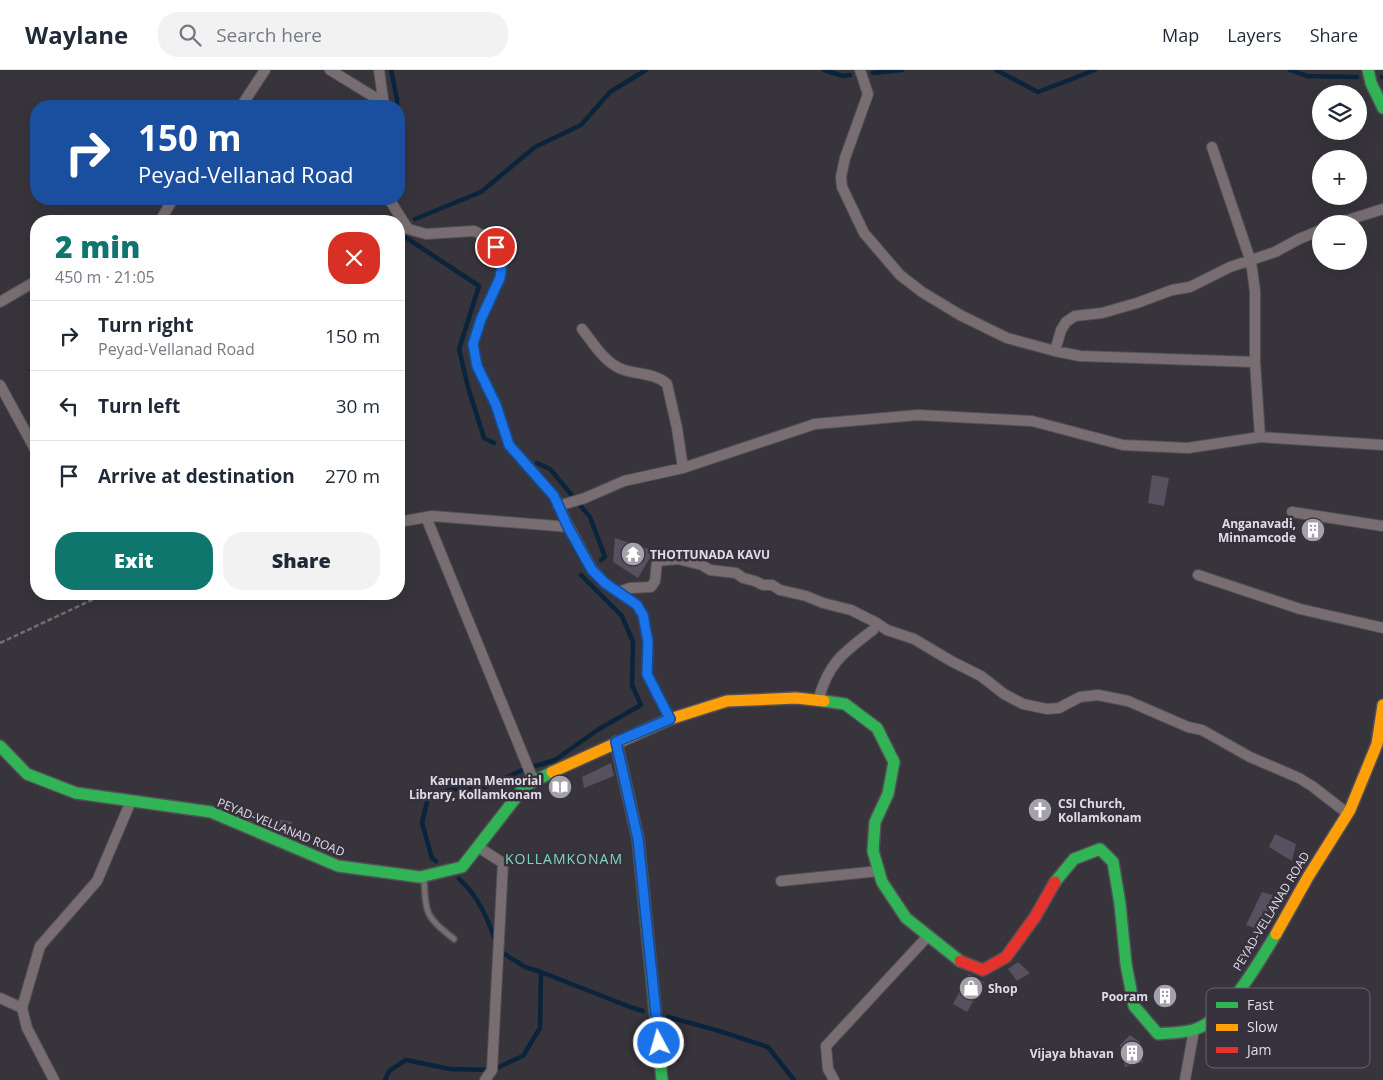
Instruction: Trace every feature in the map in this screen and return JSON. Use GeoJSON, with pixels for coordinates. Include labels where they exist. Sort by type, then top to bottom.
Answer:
{"type":"FeatureCollection","features":[{"type":"Feature","properties":{"kind":"main road"},"geometry":{"type":"LineString","coordinates":[[1368,70],[1371,83],[1383,108]]}},
{"type":"Feature","properties":{"kind":"main road","name":"PEYAD-VELLANAD ROAD"},"geometry":{"type":"LineString","coordinates":[[0,746],[27,774],[76,793],[211,812],[338,866],[420,877],[462,867],[525,786],[533,779],[670,719],[727,700],[796,698],[845,704],[877,728],[894,762],[888,794],[875,822],[873,851],[882,882],[906,918],[959,961],[984,970],[1006,957],[1035,917],[1051,888],[1074,858],[1100,849],[1113,862],[1120,904],[1126,964],[1134,1006],[1158,1034],[1194,1030],[1206,1023]]}},
{"type":"Feature","properties":{"kind":"main road","name":"PEYAD-VELLANAD ROAD"},"geometry":{"type":"LineString","coordinates":[[1241,988],[1265,952],[1308,877],[1348,814],[1377,744],[1383,705]]}},
{"type":"Feature","properties":{"kind":"main road"},"geometry":{"type":"LineString","coordinates":[[616,742],[638,839],[662,1080]]}},
{"type":"Feature","properties":{"kind":"street"},"geometry":{"type":"LineString","coordinates":[[245,100],[265,70]]}},
{"type":"Feature","properties":{"kind":"street"},"geometry":{"type":"LineString","coordinates":[[330,70],[378,100]]}},
{"type":"Feature","properties":{"kind":"street"},"geometry":{"type":"LineString","coordinates":[[379,70],[383,100]]}},
{"type":"Feature","properties":{"kind":"street"},"geometry":{"type":"LineString","coordinates":[[860,70],[868,94],[845,158],[841,177],[842,187],[864,234],[900,275],[922,292],[960,316],[1007,338],[1055,351],[1080,356],[1255,362]]}},
{"type":"Feature","properties":{"kind":"street"},"geometry":{"type":"LineString","coordinates":[[1212,147],[1251,262],[1255,291],[1255,362],[1260,437]]}},
{"type":"Feature","properties":{"kind":"street"},"geometry":{"type":"LineString","coordinates":[[1364,215],[1383,209]]}},
{"type":"Feature","properties":{"kind":"street"},"geometry":{"type":"LineString","coordinates":[[405,224],[408,229],[426,234],[474,231],[490,239],[503,255],[500,278],[481,319],[473,344],[477,366],[496,405],[509,445],[563,504],[568,527],[592,570],[605,583],[637,605],[643,615],[648,642],[647,674],[670,719]]}},
{"type":"Feature","properties":{"kind":"street"},"geometry":{"type":"LineString","coordinates":[[1055,351],[1061,330],[1066,322],[1075,316],[1102,313],[1137,304],[1156,295],[1190,287],[1230,267],[1251,262],[1312,234]]}},
{"type":"Feature","properties":{"kind":"street"},"geometry":{"type":"LineString","coordinates":[[0,302],[30,284]]}},
{"type":"Feature","properties":{"kind":"street"},"geometry":{"type":"LineString","coordinates":[[582,329],[606,360],[621,369],[661,378],[667,384],[678,428],[683,468]]}},
{"type":"Feature","properties":{"kind":"street"},"geometry":{"type":"LineString","coordinates":[[0,384],[30,440]]}},
{"type":"Feature","properties":{"kind":"street"},"geometry":{"type":"LineString","coordinates":[[563,504],[585,498],[624,481],[683,468],[815,424],[918,415],[1032,420],[1123,445],[1188,448],[1260,437],[1383,445]]}},
{"type":"Feature","properties":{"kind":"street"},"geometry":{"type":"LineString","coordinates":[[1292,512],[1383,526]]}},
{"type":"Feature","properties":{"kind":"street"},"geometry":{"type":"LineString","coordinates":[[405,521],[432,516],[568,527]]}},
{"type":"Feature","properties":{"kind":"street"},"geometry":{"type":"LineString","coordinates":[[426,517],[533,779]]}},
{"type":"Feature","properties":{"kind":"street"},"geometry":{"type":"LineString","coordinates":[[618,592],[630,588],[651,587],[655,581],[657,561],[678,559],[702,565],[710,570],[736,573],[743,578],[763,585],[772,585],[780,590],[851,610],[887,630],[914,639],[981,676],[1004,694],[1023,704],[1048,710],[1059,708],[1080,697],[1098,694],[1137,705],[1188,727],[1202,730],[1250,757],[1299,778],[1348,814]]}},
{"type":"Feature","properties":{"kind":"street"},"geometry":{"type":"LineString","coordinates":[[1198,575],[1300,609],[1383,628]]}},
{"type":"Feature","properties":{"kind":"street"},"geometry":{"type":"LineString","coordinates":[[818,701],[823,682],[830,670],[845,652],[873,630]]}},
{"type":"Feature","properties":{"kind":"street"},"geometry":{"type":"LineString","coordinates":[[54,1080],[26,1028],[22,1008],[40,946],[97,881],[131,801]]}},
{"type":"Feature","properties":{"kind":"street"},"geometry":{"type":"LineString","coordinates":[[478,847],[503,863],[492,1070],[485,1080]]}},
{"type":"Feature","properties":{"kind":"street"},"geometry":{"type":"LineString","coordinates":[[780,881],[879,871]]}},
{"type":"Feature","properties":{"kind":"street"},"geometry":{"type":"LineString","coordinates":[[834,1080],[828,1069],[826,1046],[928,936]]}},
{"type":"Feature","properties":{"kind":"street"},"geometry":{"type":"LineString","coordinates":[[0,998],[22,1008]]}},
{"type":"Feature","properties":{"kind":"street"},"geometry":{"type":"LineString","coordinates":[[1184,1080],[1194,1030]]}},
{"type":"Feature","properties":{"kind":"lane"},"geometry":{"type":"LineString","coordinates":[[424,876],[426,909],[434,923],[454,939]]}},
{"type":"Feature","properties":{"kind":"path"},"geometry":{"type":"LineString","coordinates":[[0,643],[92,600]]}},
{"type":"Feature","properties":{"kind":"building"},"geometry":{"type":"Polygon","coordinates":[[[1152,475],[1169,478],[1164,506],[1148,503],[1152,475]]]}},
{"type":"Feature","properties":{"kind":"building","name":"Anganavadi, Minnamcode"},"geometry":{"type":"Polygon","coordinates":[[[1309,520],[1324,522],[1319,542],[1303,538],[1309,520]]]}},
{"type":"Feature","properties":{"kind":"building","name":"THOTTUNADA KAVU"},"geometry":{"type":"Polygon","coordinates":[[[615,538],[654,551],[638,578],[613,562],[615,538]]]}},
{"type":"Feature","properties":{"kind":"building"},"geometry":{"type":"Polygon","coordinates":[[[611,763],[614,776],[584,788],[582,777],[611,763]]]}},
{"type":"Feature","properties":{"kind":"building","name":"Karunan Memorial Library, Kollamkonam"},"geometry":{"type":"Polygon","coordinates":[[[565,778],[568,794],[555,796],[552,781],[565,778]]]}},
{"type":"Feature","properties":{"kind":"building"},"geometry":{"type":"Polygon","coordinates":[[[278,819],[292,822],[290,836],[274,830],[278,819]]]}},
{"type":"Feature","properties":{"kind":"building"},"geometry":{"type":"Polygon","coordinates":[[[1275,834],[1296,844],[1292,861],[1269,847],[1275,834]]]}},
{"type":"Feature","properties":{"kind":"building"},"geometry":{"type":"Polygon","coordinates":[[[1262,892],[1277,896],[1257,929],[1246,925],[1262,892]]]}},
{"type":"Feature","properties":{"kind":"building"},"geometry":{"type":"Polygon","coordinates":[[[1018,962],[1030,973],[1017,981],[1008,969],[1018,962]]]}},
{"type":"Feature","properties":{"kind":"building","name":"Shop"},"geometry":{"type":"Polygon","coordinates":[[[969,974],[984,982],[967,1012],[953,1004],[969,974]]]}},
{"type":"Feature","properties":{"kind":"building","name":"Pooram"},"geometry":{"type":"Polygon","coordinates":[[[1162,987],[1175,992],[1167,1009],[1153,1000],[1162,987]]]}},
{"type":"Feature","properties":{"kind":"building","name":"Vijaya bhavan"},"geometry":{"type":"Polygon","coordinates":[[[1130,1035],[1140,1042],[1143,1062],[1125,1067],[1120,1045],[1130,1035]]]}},
{"type":"Feature","properties":{"kind":"waterway"},"geometry":{"type":"LineString","coordinates":[[391,70],[397,100]]}},
{"type":"Feature","properties":{"kind":"waterway"},"geometry":{"type":"LineString","coordinates":[[415,219],[481,192],[535,147],[581,125],[610,92],[646,70]]}},
{"type":"Feature","properties":{"kind":"waterway"},"geometry":{"type":"LineString","coordinates":[[824,70],[843,76],[850,75]]}},
{"type":"Feature","properties":{"kind":"waterway"},"geometry":{"type":"LineString","coordinates":[[873,73],[902,70]]}},
{"type":"Feature","properties":{"kind":"waterway"},"geometry":{"type":"LineString","coordinates":[[996,70],[1038,92],[1095,70]]}},
{"type":"Feature","properties":{"kind":"waterway"},"geometry":{"type":"LineString","coordinates":[[1290,70],[1307,76],[1357,77]]}},
{"type":"Feature","properties":{"kind":"waterway"},"geometry":{"type":"LineString","coordinates":[[405,237],[479,286],[459,349],[468,387],[484,438],[494,443]]}},
{"type":"Feature","properties":{"kind":"waterway"},"geometry":{"type":"LineString","coordinates":[[537,463],[550,469],[590,517],[605,557],[601,560]]}},
{"type":"Feature","properties":{"kind":"waterway"},"geometry":{"type":"LineString","coordinates":[[436,861],[432,858],[422,823],[428,798],[448,790],[485,787],[525,769],[555,760],[599,729],[641,705],[632,685],[633,642],[622,616],[581,575]]}},
{"type":"Feature","properties":{"kind":"waterway"},"geometry":{"type":"LineString","coordinates":[[459,879],[477,900],[496,942]]}},
{"type":"Feature","properties":{"kind":"waterway"},"geometry":{"type":"LineString","coordinates":[[385,1080],[389,1071],[406,1060],[450,1069],[492,1070],[523,1056],[540,1028],[541,972],[525,967],[500,951]]}},
{"type":"Feature","properties":{"kind":"waterway"},"geometry":{"type":"LineString","coordinates":[[541,972],[643,1011]]}},
{"type":"Feature","properties":{"kind":"waterway"},"geometry":{"type":"LineString","coordinates":[[668,1017],[768,1047],[794,1080]]}},
{"type":"Feature","properties":{"kind":"traffic: fast"},"geometry":{"type":"LineString","coordinates":[[1368,70],[1371,83],[1383,108]]}},
{"type":"Feature","properties":{"kind":"traffic: fast"},"geometry":{"type":"LineString","coordinates":[[824,701],[845,704],[877,728],[894,762],[888,794],[875,822],[873,851],[882,882],[906,918],[960,961]]}},
{"type":"Feature","properties":{"kind":"traffic: fast"},"geometry":{"type":"LineString","coordinates":[[616,742],[638,839],[662,1080]]}},
{"type":"Feature","properties":{"kind":"traffic: fast"},"geometry":{"type":"LineString","coordinates":[[0,746],[27,774],[76,793],[211,812],[338,866],[420,877],[462,867],[525,786],[552,772]]}},
{"type":"Feature","properties":{"kind":"traffic: fast"},"geometry":{"type":"LineString","coordinates":[[1055,882],[1074,859],[1100,849],[1113,862],[1120,904],[1126,964],[1134,1006],[1158,1034],[1193,1030],[1206,1023]]}},
{"type":"Feature","properties":{"kind":"traffic: fast"},"geometry":{"type":"LineString","coordinates":[[1241,988],[1276,934]]}},
{"type":"Feature","properties":{"kind":"traffic: slow"},"geometry":{"type":"LineString","coordinates":[[552,772],[670,719],[727,701],[796,698],[824,701]]}},
{"type":"Feature","properties":{"kind":"traffic: slow"},"geometry":{"type":"LineString","coordinates":[[1276,934],[1308,877],[1350,810],[1377,744],[1383,705]]}},
{"type":"Feature","properties":{"kind":"traffic: jam"},"geometry":{"type":"LineString","coordinates":[[960,961],[983,970],[1006,957],[1035,917],[1055,882]]}},
{"type":"Feature","properties":{"kind":"place","name":"Anganavadi, Minnamcode"},"geometry":{"type":"Point","coordinates":[1313,530]}},
{"type":"Feature","properties":{"kind":"place","name":"THOTTUNADA KAVU"},"geometry":{"type":"Point","coordinates":[633,554]}},
{"type":"Feature","properties":{"kind":"place","name":"Karunan Memorial Library, Kollamkonam"},"geometry":{"type":"Point","coordinates":[560,787]}},
{"type":"Feature","properties":{"kind":"place","name":"CSI Church, Kollamkonam"},"geometry":{"type":"Point","coordinates":[1040,810]}},
{"type":"Feature","properties":{"kind":"place","name":"Shop"},"geometry":{"type":"Point","coordinates":[971,988]}},
{"type":"Feature","properties":{"kind":"place","name":"Pooram"},"geometry":{"type":"Point","coordinates":[1165,996]}},
{"type":"Feature","properties":{"kind":"place","name":"Vijaya bhavan"},"geometry":{"type":"Point","coordinates":[1132,1053]}},
{"type":"Feature","properties":{"kind":"district","name":"KOLLAMKONAM"},"geometry":{"type":"Point","coordinates":[564,858]}},
{"type":"Feature","properties":{"kind":"route"},"geometry":{"type":"LineString","coordinates":[[496,247],[503,255],[500,278],[481,319],[473,344],[477,366],[496,405],[509,445],[554,496],[568,527],[592,570],[605,583],[637,605],[643,615],[648,642],[647,674],[670,719],[616,742],[638,839],[659,1043]]}}]}
